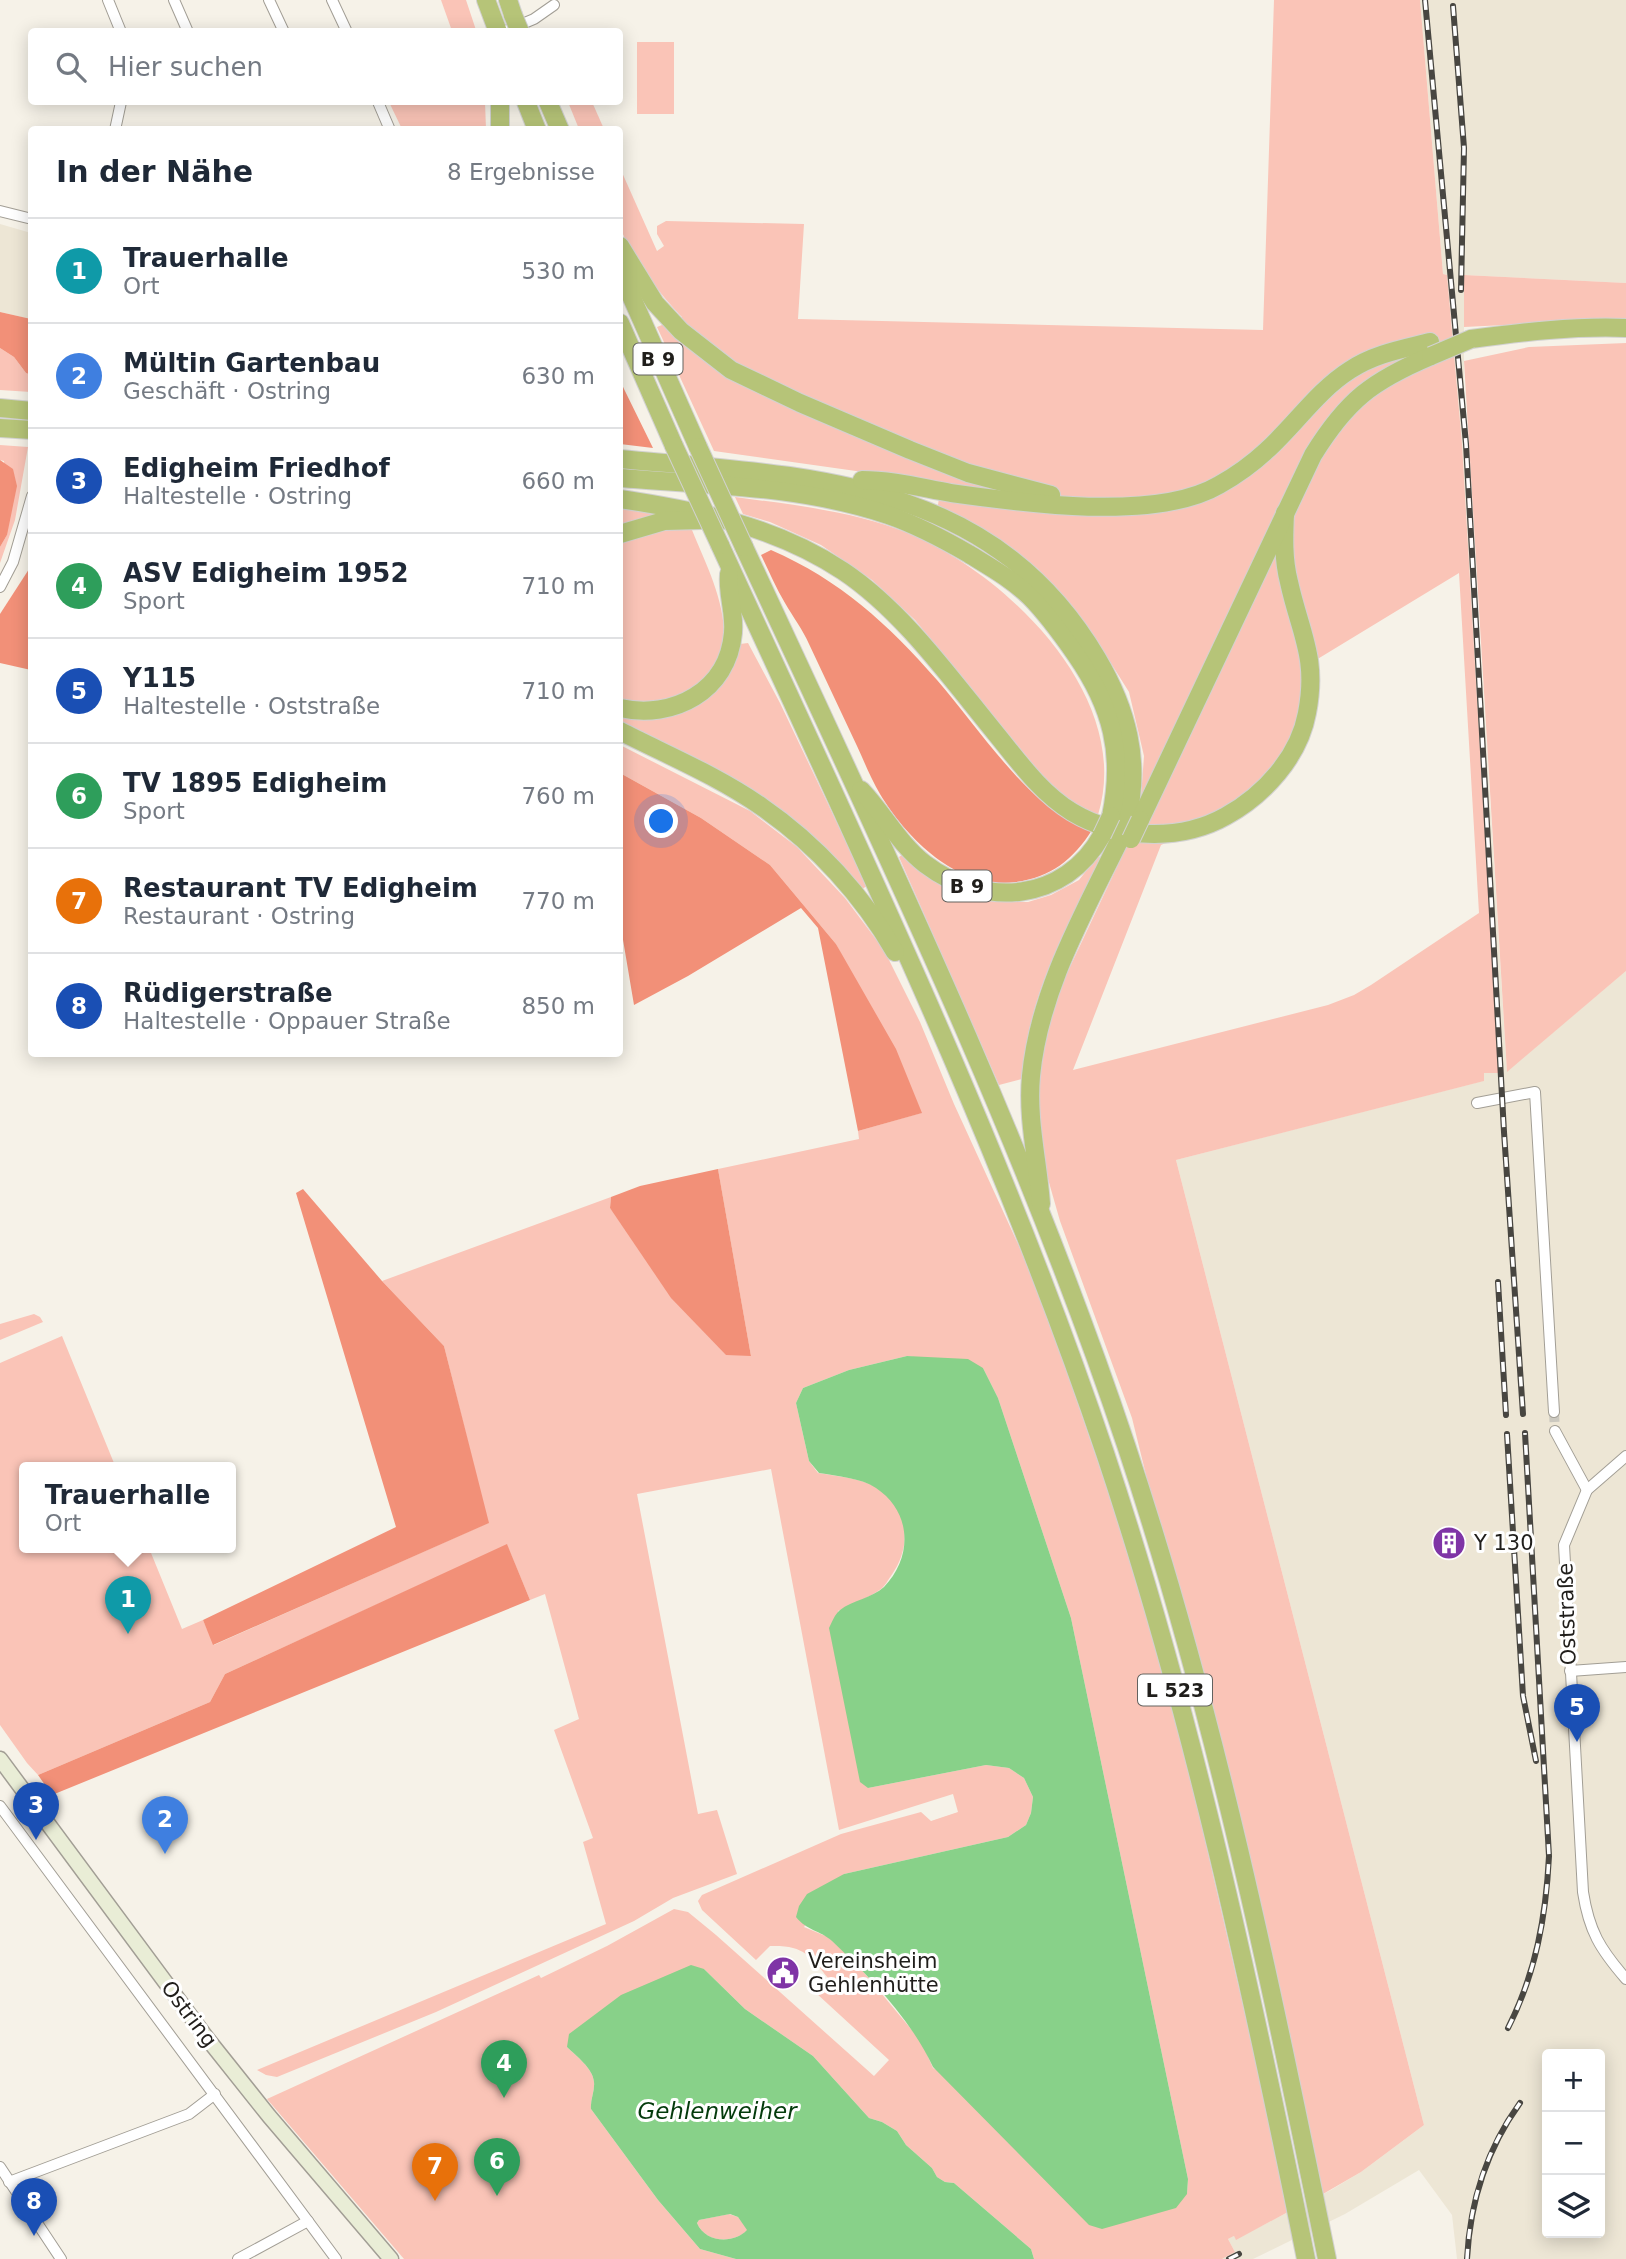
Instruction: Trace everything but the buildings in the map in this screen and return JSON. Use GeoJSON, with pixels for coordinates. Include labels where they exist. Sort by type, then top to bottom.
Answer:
{"type":"FeatureCollection","features":[{"type":"Feature","properties":{"kind":"highway"},"geometry":{"type":"LineString","coordinates":[[486,0],[498,28]]}},
{"type":"Feature","properties":{"kind":"highway"},"geometry":{"type":"LineString","coordinates":[[500,105],[500,126]]}},
{"type":"Feature","properties":{"kind":"highway"},"geometry":{"type":"LineString","coordinates":[[527,105],[535,126]]}},
{"type":"Feature","properties":{"kind":"highway"},"geometry":{"type":"LineString","coordinates":[[549,105],[558,126]]}},
{"type":"Feature","properties":{"kind":"highway"},"geometry":{"type":"LineString","coordinates":[[623,251],[655,303],[681,331],[731,370],[811,408],[957,468],[1009,485],[1098,507]]}},
{"type":"Feature","properties":{"kind":"highway","name":"B 9"},"geometry":{"type":"LineString","coordinates":[[623,278],[698,447],[744,547],[852,780],[877,806],[897,836],[925,864],[960,884],[1005,894],[1044,887],[1079,866],[1093,851],[1102,835],[1126,818],[1116,782],[1116,748],[1097,691],[1063,636],[1030,597],[1008,579],[920,527],[858,506],[774,492],[623,478]]}},
{"type":"Feature","properties":{"kind":"highway"},"geometry":{"type":"LineString","coordinates":[[623,460],[809,478],[872,480],[954,493],[1098,507],[1163,504],[1197,495],[1217,486],[1266,451],[1310,403],[1350,370],[1372,358],[1396,350],[1431,349],[1471,339],[1537,331],[1626,328]]}},
{"type":"Feature","properties":{"kind":"highway"},"geometry":{"type":"LineString","coordinates":[[623,330],[925,994]]}},
{"type":"Feature","properties":{"kind":"highway"},"geometry":{"type":"LineString","coordinates":[[1126,818],[1313,455],[1330,427],[1348,406],[1370,388],[1431,349]]}},
{"type":"Feature","properties":{"kind":"highway"},"geometry":{"type":"LineString","coordinates":[[623,355],[641,374]]}},
{"type":"Feature","properties":{"kind":"highway"},"geometry":{"type":"LineString","coordinates":[[0,408],[28,411]]}},
{"type":"Feature","properties":{"kind":"highway"},"geometry":{"type":"LineString","coordinates":[[0,428],[28,430]]}},
{"type":"Feature","properties":{"kind":"highway"},"geometry":{"type":"LineString","coordinates":[[809,478],[872,491],[904,501],[952,522],[999,551],[1037,582],[1059,605],[1091,648],[1123,712],[1131,738],[1134,774],[1132,798],[1126,818],[1126,838],[1103,874],[1056,975],[1044,1008],[1031,1077],[1031,1134],[1040,1183],[1043,1222]]}},
{"type":"Feature","properties":{"kind":"highway"},"geometry":{"type":"LineString","coordinates":[[623,499],[737,522],[800,547],[844,572],[866,588],[915,635],[1042,788],[1071,812],[1095,823],[1119,830],[1155,835],[1193,829],[1236,810],[1258,794],[1275,776],[1286,763],[1301,735],[1307,716],[1311,663],[1284,554],[1285,513]]}},
{"type":"Feature","properties":{"kind":"highway"},"geometry":{"type":"LineString","coordinates":[[623,533],[664,521],[737,522]]}},
{"type":"Feature","properties":{"kind":"highway"},"geometry":{"type":"LineString","coordinates":[[623,709],[637,712],[671,708],[688,701],[713,681],[723,667],[733,634],[734,618],[728,590],[730,567]]}},
{"type":"Feature","properties":{"kind":"highway"},"geometry":{"type":"LineString","coordinates":[[623,733],[726,785],[762,806],[792,830],[859,897],[925,994]]}},
{"type":"Feature","properties":{"kind":"highway"},"geometry":{"type":"LineString","coordinates":[[852,780],[989,1089],[1043,1222]]}},
{"type":"Feature","properties":{"kind":"highway","name":"L 523"},"geometry":{"type":"LineString","coordinates":[[925,994],[1013,1199],[1105,1452],[1137,1553],[1193,1752],[1223,1873],[1306,2258]]}},
{"type":"Feature","properties":{"kind":"highway","name":"L 523"},"geometry":{"type":"LineString","coordinates":[[1043,1222],[1126,1446],[1213,1741],[1268,1974],[1326,2253]]}},
{"type":"Feature","properties":{"kind":"street"},"geometry":{"type":"LineString","coordinates":[[108,0],[119,28]]}},
{"type":"Feature","properties":{"kind":"street"},"geometry":{"type":"LineString","coordinates":[[174,0],[186,28]]}},
{"type":"Feature","properties":{"kind":"street"},"geometry":{"type":"LineString","coordinates":[[269,0],[282,28]]}},
{"type":"Feature","properties":{"kind":"street"},"geometry":{"type":"LineString","coordinates":[[332,0],[345,28]]}},
{"type":"Feature","properties":{"kind":"street"},"geometry":{"type":"LineString","coordinates":[[502,28],[534,19],[554,5]]}},
{"type":"Feature","properties":{"kind":"street"},"geometry":{"type":"LineString","coordinates":[[116,126],[120,105]]}},
{"type":"Feature","properties":{"kind":"street"},"geometry":{"type":"LineString","coordinates":[[379,105],[388,126]]}},
{"type":"Feature","properties":{"kind":"street"},"geometry":{"type":"LineString","coordinates":[[0,211],[28,218]]}},
{"type":"Feature","properties":{"kind":"street"},"geometry":{"type":"LineString","coordinates":[[0,587],[13,562],[28,510]]}},
{"type":"Feature","properties":{"kind":"street"},"geometry":{"type":"LineString","coordinates":[[1478,1103],[1535,1092],[1554,1412]]}},
{"type":"Feature","properties":{"kind":"street"},"geometry":{"type":"LineString","coordinates":[[1555,1432],[1587,1490],[1626,1456]]}},
{"type":"Feature","properties":{"kind":"street","name":"Oststraße"},"geometry":{"type":"LineString","coordinates":[[1587,1490],[1564,1545],[1583,1892],[1587,1919],[1595,1938],[1626,1979]]}},
{"type":"Feature","properties":{"kind":"street"},"geometry":{"type":"LineString","coordinates":[[1570,1671],[1626,1667]]}},
{"type":"Feature","properties":{"kind":"street","name":"Ostring"},"geometry":{"type":"LineString","coordinates":[[0,1759],[206,2037],[269,2116],[391,2259]]}},
{"type":"Feature","properties":{"kind":"street","name":"Ostring"},"geometry":{"type":"LineString","coordinates":[[0,1806],[336,2259]]}},
{"type":"Feature","properties":{"kind":"street"},"geometry":{"type":"LineString","coordinates":[[61,2259],[4,2176],[189,2114],[215,2094]]}},
{"type":"Feature","properties":{"kind":"street"},"geometry":{"type":"LineString","coordinates":[[238,2259],[308,2221]]}},
{"type":"Feature","properties":{"kind":"shaded area"},"geometry":{"type":"Polygon","coordinates":[[[441,0],[466,0],[475,28],[451,28],[441,0]]]}},
{"type":"Feature","properties":{"kind":"shaded area"},"geometry":{"type":"Polygon","coordinates":[[[1274,0],[1420,0],[1443,274],[1447,275],[1462,444],[1499,1073],[1484,1073],[1484,1081],[1176,1160],[1424,2125],[1361,2172],[1323,2194],[1271,1948],[1223,1750],[1132,1418],[1060,1221],[1046,1172],[1039,1134],[1042,1043],[1053,1003],[1123,854],[1141,797],[1144,756],[1129,692],[1090,630],[1038,569],[989,534],[938,505],[941,483],[714,451],[657,327],[682,317],[645,272],[623,233],[623,175],[657,251],[664,246],[657,234],[657,226],[666,221],[804,224],[798,319],[1263,330],[1274,0]],[[1459,573],[1311,663],[1294,749],[1222,818],[1161,845],[1073,1070],[1328,1005],[1371,985],[1479,913],[1459,573]]]}},
{"type":"Feature","properties":{"kind":"shaded area"},"geometry":{"type":"Polygon","coordinates":[[[1420,0],[1626,0],[1626,283],[1465,275],[1464,388],[1507,1071],[1626,971],[1626,2259],[1457,2259],[1452,2215],[1419,2170],[1345,2214],[1253,2259],[1222,2259],[1235,2252],[1228,2239],[1234,2236],[1236,2239],[1331,2190],[1361,2172],[1424,2125],[1176,1160],[1483,1081],[1483,1073],[1499,1072],[1462,444],[1447,275],[1443,274],[1420,0]]]}},
{"type":"Feature","properties":{"kind":"shaded area"},"geometry":{"type":"Polygon","coordinates":[[[637,42],[674,42],[674,114],[637,114],[637,42]]]}},
{"type":"Feature","properties":{"kind":"shaded area"},"geometry":{"type":"Polygon","coordinates":[[[390,105],[485,105],[486,126],[401,126],[390,105]]]}},
{"type":"Feature","properties":{"kind":"shaded area"},"geometry":{"type":"Polygon","coordinates":[[[569,105],[593,105],[603,126],[578,126],[569,105]]]}},
{"type":"Feature","properties":{"kind":"shaded area"},"geometry":{"type":"Polygon","coordinates":[[[0,224],[28,232],[28,318],[0,312],[0,224]]]}},
{"type":"Feature","properties":{"kind":"shaded area"},"geometry":{"type":"Polygon","coordinates":[[[1464,275],[1626,283],[1626,319],[1464,327],[1464,275]]]}},
{"type":"Feature","properties":{"kind":"shaded area"},"geometry":{"type":"Polygon","coordinates":[[[0,312],[28,318],[28,374],[14,357],[0,348],[0,312]]]}},
{"type":"Feature","properties":{"kind":"shaded area"},"geometry":{"type":"Polygon","coordinates":[[[1626,343],[1626,971],[1507,1072],[1464,361],[1529,347],[1626,343]]]}},
{"type":"Feature","properties":{"kind":"shaded area"},"geometry":{"type":"Polygon","coordinates":[[[0,348],[14,357],[28,374],[28,392],[0,390],[0,348]]]}},
{"type":"Feature","properties":{"kind":"shaded area"},"geometry":{"type":"Polygon","coordinates":[[[623,387],[624,389],[653,448],[623,444],[623,387]]]}},
{"type":"Feature","properties":{"kind":"shaded area"},"geometry":{"type":"Polygon","coordinates":[[[0,445],[28,447],[15,520],[0,563],[0,547],[7,535],[4,461],[0,460],[0,445]]]}},
{"type":"Feature","properties":{"kind":"shaded area"},"geometry":{"type":"Polygon","coordinates":[[[0,460],[13,469],[17,486],[7,535],[0,547],[0,460]]]}},
{"type":"Feature","properties":{"kind":"shaded area"},"geometry":{"type":"Polygon","coordinates":[[[735,497],[845,514],[908,533],[946,552],[985,578],[1021,609],[1054,645],[1080,685],[1097,727],[1104,771],[1098,815],[1074,803],[1050,785],[915,620],[872,580],[821,545],[770,522],[743,514],[735,497]]]}},
{"type":"Feature","properties":{"kind":"shaded area"},"geometry":{"type":"Polygon","coordinates":[[[623,506],[654,510],[676,529],[692,530],[719,601],[724,646],[748,643],[780,703],[867,886],[862,889],[831,856],[623,725],[623,506]]]}},
{"type":"Feature","properties":{"kind":"shaded area"},"geometry":{"type":"Polygon","coordinates":[[[771,550],[819,575],[862,605],[900,640],[937,680],[998,756],[1033,793],[1068,820],[1092,830],[1069,858],[1050,871],[1029,880],[995,883],[955,870],[920,844],[880,794],[807,639],[761,555],[771,550]]]}},
{"type":"Feature","properties":{"kind":"shaded area"},"geometry":{"type":"Polygon","coordinates":[[[28,571],[28,669],[0,663],[0,614],[28,571]]]}},
{"type":"Feature","properties":{"kind":"shaded area"},"geometry":{"type":"Polygon","coordinates":[[[623,747],[750,811],[797,847],[845,898],[884,950],[920,1022],[1024,1257],[1057,1343],[1121,1529],[1179,1727],[1288,2212],[1236,2240],[1234,2236],[1228,2239],[1235,2252],[1222,2259],[1034,2259],[1031,2249],[954,2183],[937,2177],[932,2168],[906,2145],[897,2131],[869,2118],[813,2056],[745,2009],[704,1969],[567,2047],[584,2063],[593,2077],[591,2109],[658,2200],[700,2249],[736,2259],[404,2259],[267,2099],[539,1975],[541,1978],[674,1909],[688,1912],[716,1935],[874,2076],[889,2060],[816,1993],[829,1979],[805,1953],[791,1947],[770,1946],[756,1960],[702,1910],[698,1901],[702,1895],[841,1834],[921,1812],[931,1821],[958,1812],[953,1794],[839,1830],[771,1469],[637,1494],[698,1814],[717,1810],[737,1874],[673,1898],[634,1921],[436,2012],[277,2077],[257,2070],[606,1924],[583,1842],[593,1838],[554,1730],[579,1719],[545,1594],[530,1600],[507,1545],[225,1674],[210,1702],[38,1775],[0,1725],[0,1363],[62,1336],[114,1462],[19,1462],[19,1553],[151,1553],[182,1629],[203,1620],[214,1645],[488,1523],[444,1346],[382,1281],[611,1197],[610,1208],[751,1356],[718,1169],[859,1139],[858,1131],[921,1113],[836,944],[770,865],[701,818],[623,775],[623,747]],[[907,1356],[849,1370],[803,1388],[796,1403],[809,1461],[818,1473],[855,1479],[876,1487],[895,1505],[904,1528],[903,1552],[884,1586],[838,1611],[868,1788],[986,1765],[1009,1768],[1024,1778],[1033,1797],[1026,1825],[1008,1837],[844,1874],[804,1927],[828,1937],[856,1963],[921,2041],[933,2068],[1187,2194],[1188,2179],[1071,1618],[998,1398],[983,1368],[907,1356]]]}},
{"type":"Feature","properties":{"kind":"shaded area"},"geometry":{"type":"Polygon","coordinates":[[[623,775],[701,818],[770,865],[836,944],[896,1049],[922,1113],[858,1131],[818,928],[801,908],[634,1005],[623,940],[623,775]]]}},
{"type":"Feature","properties":{"kind":"shaded area"},"geometry":{"type":"Polygon","coordinates":[[[903,854],[927,877],[962,894],[999,902],[1028,902],[1051,895],[1079,880],[1098,856],[1101,858],[1050,964],[1032,1020],[1022,1079],[999,1085],[899,857],[903,854]]]}},
{"type":"Feature","properties":{"kind":"shaded area"},"geometry":{"type":"Polygon","coordinates":[[[718,1169],[751,1356],[726,1355],[671,1298],[610,1208],[611,1197],[640,1186],[718,1169]]]}},
{"type":"Feature","properties":{"kind":"shaded area"},"geometry":{"type":"Polygon","coordinates":[[[303,1189],[382,1281],[444,1346],[489,1523],[213,1645],[203,1620],[396,1527],[296,1193],[303,1189]]]}},
{"type":"Feature","properties":{"kind":"shaded area"},"geometry":{"type":"Polygon","coordinates":[[[34,1314],[43,1322],[0,1340],[0,1324],[34,1314]]]}},
{"type":"Feature","properties":{"kind":"shaded area"},"geometry":{"type":"Polygon","coordinates":[[[507,1544],[530,1600],[52,1795],[38,1775],[210,1702],[225,1674],[507,1544]]]}},
{"type":"Feature","properties":{"kind":"shaded area"},"geometry":{"type":"Polygon","coordinates":[[[729,2214],[738,2217],[748,2230],[735,2238],[720,2239],[706,2234],[697,2223],[699,2220],[729,2214]]]}},
{"type":"Feature","properties":{"kind":"water"},"geometry":{"type":"Polygon","coordinates":[[[907,1356],[968,1359],[983,1368],[998,1398],[1071,1618],[1188,2179],[1187,2194],[1176,2208],[1102,2229],[1089,2225],[933,2067],[902,2016],[860,1969],[832,1941],[796,1917],[807,1894],[844,1874],[1008,1837],[1026,1825],[1031,1813],[1033,1797],[1024,1778],[1009,1768],[986,1765],[868,1788],[860,1782],[829,1628],[840,1610],[874,1594],[884,1587],[893,1575],[904,1549],[902,1522],[897,1509],[876,1488],[856,1480],[819,1473],[809,1461],[796,1403],[803,1388],[849,1370],[907,1356]]]}},
{"type":"Feature","properties":{"kind":"water","name":"Gehlenweiher"},"geometry":{"type":"Polygon","coordinates":[[[691,1965],[704,1969],[745,2009],[813,2056],[869,2118],[897,2131],[906,2145],[932,2168],[937,2177],[954,2183],[1031,2249],[1034,2259],[736,2259],[700,2249],[658,2200],[591,2109],[593,2077],[584,2063],[567,2047],[569,2034],[621,1995],[691,1965]],[[730,2214],[699,2220],[697,2223],[701,2230],[713,2238],[735,2238],[747,2230],[738,2217],[730,2214]]]}},
{"type":"Feature","properties":{"kind":"tunnel"},"geometry":{"type":"LineString","coordinates":[[1554,1412],[1555,1431]]}},
{"type":"Feature","properties":{"kind":"railway"},"geometry":{"type":"LineString","coordinates":[[1425,0],[1466,444],[1504,1132],[1523,1414]]}},
{"type":"Feature","properties":{"kind":"railway"},"geometry":{"type":"LineString","coordinates":[[1453,6],[1464,148],[1461,290]]}},
{"type":"Feature","properties":{"kind":"railway"},"geometry":{"type":"LineString","coordinates":[[1498,1282],[1506,1415]]}},
{"type":"Feature","properties":{"kind":"railway"},"geometry":{"type":"LineString","coordinates":[[1508,2028],[1526,1986],[1538,1944],[1549,1856],[1525,1433]]}},
{"type":"Feature","properties":{"kind":"railway"},"geometry":{"type":"LineString","coordinates":[[1507,1434],[1523,1696],[1536,1761]]}},
{"type":"Feature","properties":{"kind":"railway"},"geometry":{"type":"LineString","coordinates":[[1467,2259],[1472,2217],[1482,2177],[1498,2139],[1520,2103]]}},
{"type":"Feature","properties":{"kind":"railway"},"geometry":{"type":"LineString","coordinates":[[1229,2259],[1239,2254]]}},
{"type":"Feature","properties":{"kind":"place","name":"Y 130"},"geometry":{"type":"Point","coordinates":[1449,1543]}},
{"type":"Feature","properties":{"kind":"place","name":"Trauerhalle"},"geometry":{"type":"Point","coordinates":[128,1634]}},
{"type":"Feature","properties":{"kind":"place","name":"Y115"},"geometry":{"type":"Point","coordinates":[1577,1742]}},
{"type":"Feature","properties":{"kind":"place","name":"Edigheim Friedhof"},"geometry":{"type":"Point","coordinates":[36,1840]}},
{"type":"Feature","properties":{"kind":"place","name":"Mültin Gartenbau"},"geometry":{"type":"Point","coordinates":[165,1854]}},
{"type":"Feature","properties":{"kind":"place","name":"Vereinsheim Gehlenhütte"},"geometry":{"type":"Point","coordinates":[783,1973]}},
{"type":"Feature","properties":{"kind":"place","name":"ASV Edigheim 1952"},"geometry":{"type":"Point","coordinates":[504,2098]}},
{"type":"Feature","properties":{"kind":"place","name":"TV 1895 Edigheim"},"geometry":{"type":"Point","coordinates":[497,2196]}},
{"type":"Feature","properties":{"kind":"place","name":"Restaurant TV Edigheim"},"geometry":{"type":"Point","coordinates":[435,2201]}},
{"type":"Feature","properties":{"kind":"place","name":"Rüdigerstraße"},"geometry":{"type":"Point","coordinates":[34,2236]}}]}
